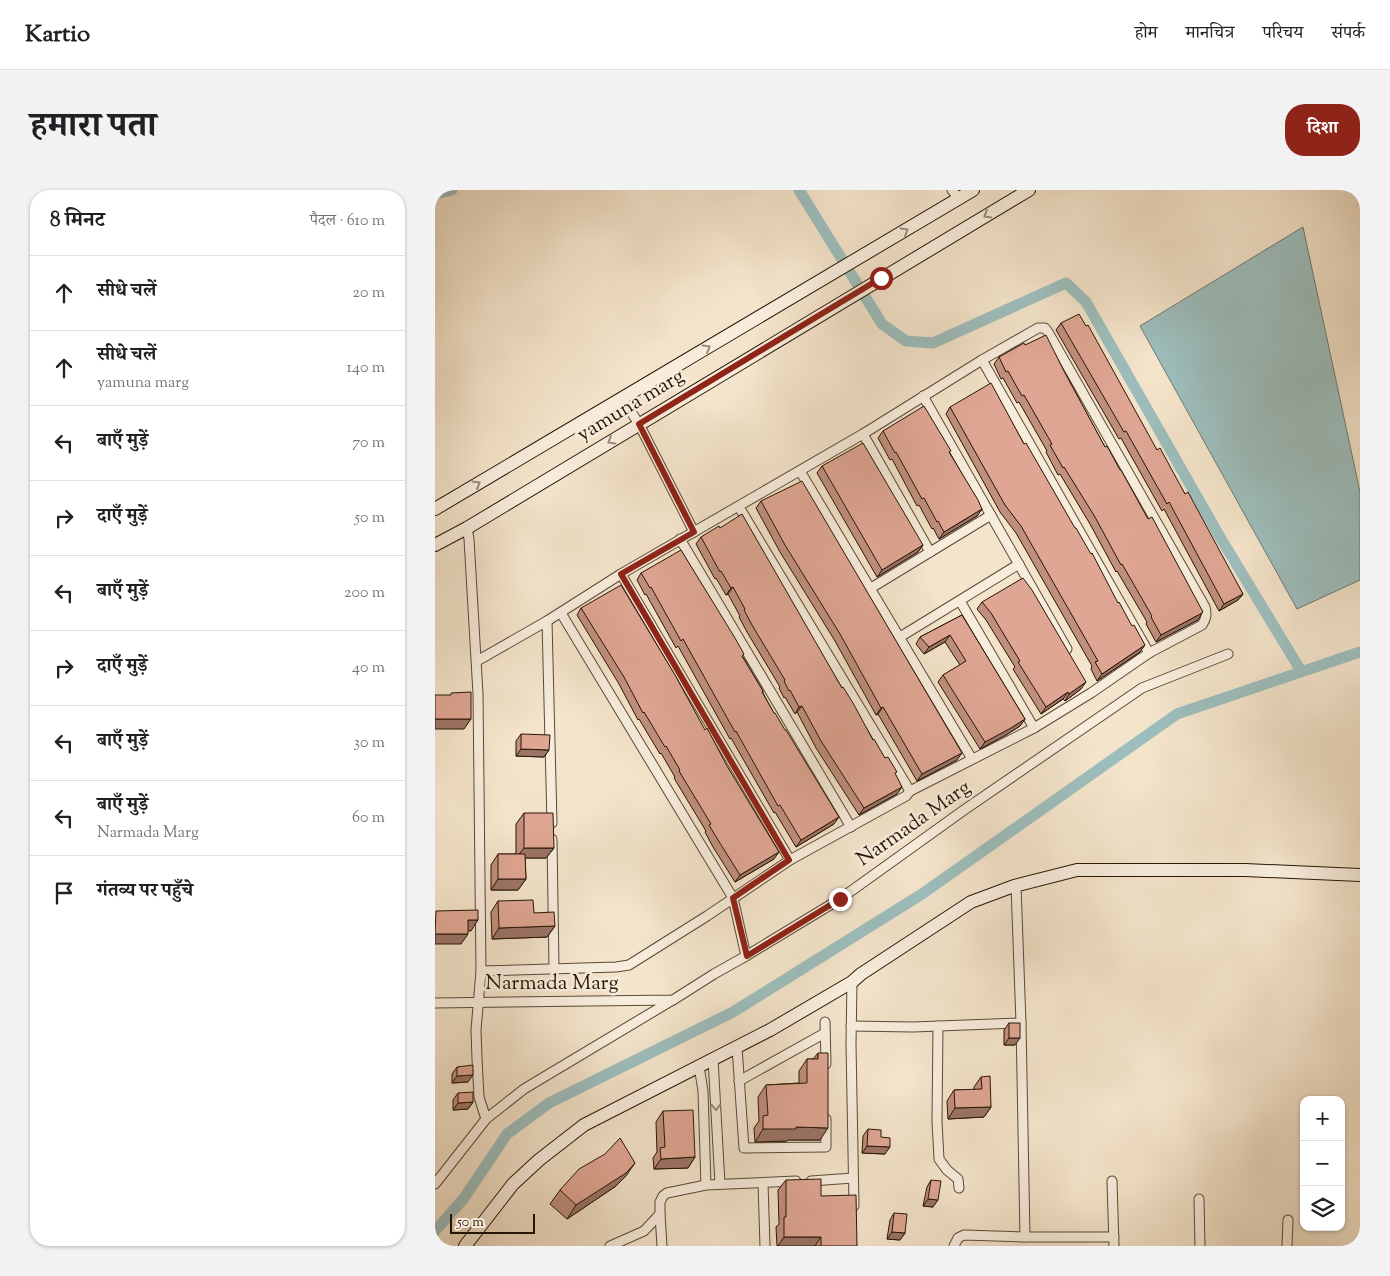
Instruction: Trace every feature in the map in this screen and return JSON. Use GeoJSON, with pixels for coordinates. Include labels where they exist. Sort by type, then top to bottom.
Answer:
{"type":"FeatureCollection","features":[{"type":"Feature","properties":{"kind":"street","name":"yamuna marg"},"geometry":{"type":"LineString","coordinates":[[435,545],[467,528],[1029,190]]}},
{"type":"Feature","properties":{"kind":"street","name":"yamuna marg"},"geometry":{"type":"LineString","coordinates":[[435,509],[833,274],[964,192]]}},
{"type":"Feature","properties":{"kind":"street"},"geometry":{"type":"LineString","coordinates":[[477,661],[561,613],[680,539],[739,507],[863,434],[982,360],[1038,328],[1045,328],[1048,332],[1205,607],[1206,618],[1202,625],[1149,653],[1091,693],[1034,728],[910,790],[906,796],[789,860],[641,959],[629,965],[616,968],[481,971]]}},
{"type":"Feature","properties":{"kind":"street"},"geometry":{"type":"LineString","coordinates":[[982,360],[1149,653]]}},
{"type":"Feature","properties":{"kind":"street"},"geometry":{"type":"LineString","coordinates":[[923,396],[1072,658]]}},
{"type":"Feature","properties":{"kind":"street"},"geometry":{"type":"LineString","coordinates":[[622,398],[639,424],[694,532]]}},
{"type":"Feature","properties":{"kind":"street"},"geometry":{"type":"LineString","coordinates":[[863,434],[930,552]]}},
{"type":"Feature","properties":{"kind":"street"},"geometry":{"type":"LineString","coordinates":[[800,471],[972,759]]}},
{"type":"Feature","properties":{"kind":"street"},"geometry":{"type":"LineString","coordinates":[[739,507],[910,790]]}},
{"type":"Feature","properties":{"kind":"street"},"geometry":{"type":"LineString","coordinates":[[871,588],[991,515]]}},
{"type":"Feature","properties":{"kind":"street"},"geometry":{"type":"LineString","coordinates":[[467,528],[477,661],[474,694],[481,971],[477,1058],[479,1097],[486,1119]]}},
{"type":"Feature","properties":{"kind":"street"},"geometry":{"type":"LineString","coordinates":[[680,539],[851,826]]}},
{"type":"Feature","properties":{"kind":"street"},"geometry":{"type":"LineString","coordinates":[[900,637],[1019,564]]}},
{"type":"Feature","properties":{"kind":"street"},"geometry":{"type":"LineString","coordinates":[[621,574],[789,860]]}},
{"type":"Feature","properties":{"kind":"street"},"geometry":{"type":"LineString","coordinates":[[960,601],[1034,728]]}},
{"type":"Feature","properties":{"kind":"street"},"geometry":{"type":"LineString","coordinates":[[561,613],[733,898],[747,956]]}},
{"type":"Feature","properties":{"kind":"street"},"geometry":{"type":"LineString","coordinates":[[547,621],[551,726],[555,969]]}},
{"type":"Feature","properties":{"kind":"street","name":"Narmada Marg"},"geometry":{"type":"LineString","coordinates":[[435,1004],[673,1000],[713,974],[747,956],[840,899],[964,810],[1142,688],[1228,654]]}},
{"type":"Feature","properties":{"kind":"street"},"geometry":{"type":"LineString","coordinates":[[1086,684],[1091,693]]}},
{"type":"Feature","properties":{"kind":"street"},"geometry":{"type":"LineString","coordinates":[[465,1246],[513,1184],[539,1160],[584,1125],[770,1030],[852,982],[861,974],[971,902],[1016,886],[1077,870],[1245,870],[1360,875]]}},
{"type":"Feature","properties":{"kind":"street"},"geometry":{"type":"LineString","coordinates":[[1016,886],[1021,1022],[1025,1237]]}},
{"type":"Feature","properties":{"kind":"street"},"geometry":{"type":"LineString","coordinates":[[852,982],[851,1026],[855,1217]]}},
{"type":"Feature","properties":{"kind":"street"},"geometry":{"type":"LineString","coordinates":[[435,1184],[486,1119],[524,1089],[673,1000]]}},
{"type":"Feature","properties":{"kind":"street"},"geometry":{"type":"LineString","coordinates":[[825,1022],[826,1071]]}},
{"type":"Feature","properties":{"kind":"street"},"geometry":{"type":"LineString","coordinates":[[851,1026],[939,1026],[1021,1022]]}},
{"type":"Feature","properties":{"kind":"street"},"geometry":{"type":"LineString","coordinates":[[939,1026],[937,1122],[939,1159],[947,1170],[958,1179],[959,1188]]}},
{"type":"Feature","properties":{"kind":"street"},"geometry":{"type":"LineString","coordinates":[[739,1081],[825,1033]]}},
{"type":"Feature","properties":{"kind":"street"},"geometry":{"type":"LineString","coordinates":[[737,1046],[744,1148],[826,1147],[826,1109]]}},
{"type":"Feature","properties":{"kind":"street"},"geometry":{"type":"LineString","coordinates":[[713,1058],[720,1184]]}},
{"type":"Feature","properties":{"kind":"street"},"geometry":{"type":"LineString","coordinates":[[699,1066],[703,1091],[706,1185]]}},
{"type":"Feature","properties":{"kind":"street"},"geometry":{"type":"LineString","coordinates":[[661,1246],[660,1202],[667,1192],[706,1185],[853,1178]]}},
{"type":"Feature","properties":{"kind":"street"},"geometry":{"type":"LineString","coordinates":[[954,1246],[958,1238],[964,1235],[1114,1241],[1112,1181]]}},
{"type":"Feature","properties":{"kind":"street"},"geometry":{"type":"LineString","coordinates":[[763,1183],[765,1246]]}},
{"type":"Feature","properties":{"kind":"street"},"geometry":{"type":"LineString","coordinates":[[1199,1199],[1200,1246]]}},
{"type":"Feature","properties":{"kind":"street"},"geometry":{"type":"LineString","coordinates":[[610,1246],[644,1231],[660,1214]]}},
{"type":"Feature","properties":{"kind":"street"},"geometry":{"type":"LineString","coordinates":[[1287,1246],[1289,1220]]}},
{"type":"Feature","properties":{"kind":"water"},"geometry":{"type":"Polygon","coordinates":[[[1303,227],[1360,492],[1360,580],[1297,609],[1140,326],[1303,227]]]}},
{"type":"Feature","properties":{"kind":"building"},"geometry":{"type":"Polygon","coordinates":[[[1079,314],[1086,326],[1088,325],[1157,450],[1160,448],[1185,494],[1188,492],[1243,594],[1224,604],[1169,502],[1167,504],[1126,431],[1124,432],[1061,323],[1079,314]]]}},
{"type":"Feature","properties":{"kind":"building"},"geometry":{"type":"Polygon","coordinates":[[[1046,335],[1105,447],[1107,446],[1148,519],[1152,517],[1203,612],[1161,635],[1095,517],[1063,468],[1050,445],[1052,444],[1024,395],[1022,396],[1008,371],[1006,372],[999,357],[1024,343],[1025,345],[1046,335]]]}},
{"type":"Feature","properties":{"kind":"building"},"geometry":{"type":"Polygon","coordinates":[[[991,383],[1024,444],[1026,443],[1075,528],[1092,553],[1118,603],[1132,626],[1134,625],[1145,645],[1102,674],[1095,662],[1098,661],[1077,624],[1021,526],[1005,505],[950,407],[991,383]]]}},
{"type":"Feature","properties":{"kind":"building"},"geometry":{"type":"Polygon","coordinates":[[[924,406],[982,509],[944,532],[924,498],[922,499],[883,431],[924,406]]]}},
{"type":"Feature","properties":{"kind":"building"},"geometry":{"type":"Polygon","coordinates":[[[863,443],[923,545],[882,570],[822,466],[863,443]]]}},
{"type":"Feature","properties":{"kind":"building"},"geometry":{"type":"Polygon","coordinates":[[[802,481],[962,753],[922,774],[883,707],[881,708],[840,634],[785,545],[761,501],[802,481]]]}},
{"type":"Feature","properties":{"kind":"building"},"geometry":{"type":"Polygon","coordinates":[[[742,514],[873,740],[885,758],[888,757],[897,772],[895,773],[902,787],[864,808],[821,741],[802,706],[799,707],[789,691],[785,680],[752,625],[733,587],[731,588],[720,572],[701,537],[742,514]]]}},
{"type":"Feature","properties":{"kind":"building"},"geometry":{"type":"Polygon","coordinates":[[[681,550],[735,638],[744,654],[742,656],[774,713],[839,817],[801,840],[780,805],[778,806],[683,639],[681,641],[651,587],[641,573],[681,550]]]}},
{"type":"Feature","properties":{"kind":"building"},"geometry":{"type":"Polygon","coordinates":[[[1023,578],[1086,682],[1046,707],[991,613],[982,602],[1023,578]]]}},
{"type":"Feature","properties":{"kind":"building"},"geometry":{"type":"Polygon","coordinates":[[[621,585],[675,675],[705,730],[707,728],[727,766],[779,852],[740,875],[709,825],[711,824],[666,746],[643,713],[624,677],[581,608],[621,585]]]}},
{"type":"Feature","properties":{"kind":"building"},"geometry":{"type":"Polygon","coordinates":[[[962,615],[1025,719],[985,742],[943,675],[966,661],[950,635],[929,647],[920,637],[962,615]]]}},
{"type":"Feature","properties":{"kind":"building"},"geometry":{"type":"Polygon","coordinates":[[[471,692],[471,719],[435,719],[435,695],[471,692]]]}},
{"type":"Feature","properties":{"kind":"building"},"geometry":{"type":"Polygon","coordinates":[[[521,734],[550,735],[549,750],[521,749],[521,734]]]}},
{"type":"Feature","properties":{"kind":"building"},"geometry":{"type":"Polygon","coordinates":[[[524,813],[553,813],[554,848],[524,848],[524,813]]]}},
{"type":"Feature","properties":{"kind":"building"},"geometry":{"type":"Polygon","coordinates":[[[498,854],[525,854],[526,879],[498,879],[498,854]]]}},
{"type":"Feature","properties":{"kind":"building"},"geometry":{"type":"Polygon","coordinates":[[[533,900],[534,913],[554,912],[555,926],[499,928],[498,901],[533,900]]]}},
{"type":"Feature","properties":{"kind":"building"},"geometry":{"type":"Polygon","coordinates":[[[478,910],[478,920],[468,920],[468,934],[435,934],[436,911],[478,910]]]}},
{"type":"Feature","properties":{"kind":"building"},"geometry":{"type":"Polygon","coordinates":[[[1009,1023],[1020,1023],[1020,1038],[1009,1038],[1009,1023]]]}},
{"type":"Feature","properties":{"kind":"building"},"geometry":{"type":"Polygon","coordinates":[[[818,1053],[828,1053],[828,1128],[763,1129],[763,1116],[768,1115],[766,1085],[807,1083],[807,1059],[818,1059],[818,1053]]]}},
{"type":"Feature","properties":{"kind":"building"},"geometry":{"type":"Polygon","coordinates":[[[473,1065],[473,1075],[457,1076],[457,1067],[473,1065]]]}},
{"type":"Feature","properties":{"kind":"building"},"geometry":{"type":"Polygon","coordinates":[[[990,1076],[991,1107],[955,1108],[954,1090],[982,1089],[981,1077],[990,1076]]]}},
{"type":"Feature","properties":{"kind":"building"},"geometry":{"type":"Polygon","coordinates":[[[473,1092],[473,1102],[458,1103],[458,1093],[473,1092]]]}},
{"type":"Feature","properties":{"kind":"building"},"geometry":{"type":"Polygon","coordinates":[[[693,1110],[695,1157],[661,1159],[660,1148],[665,1147],[663,1111],[693,1110]]]}},
{"type":"Feature","properties":{"kind":"building"},"geometry":{"type":"Polygon","coordinates":[[[868,1129],[881,1130],[881,1137],[890,1138],[890,1147],[867,1146],[868,1129]]]}},
{"type":"Feature","properties":{"kind":"building"},"geometry":{"type":"Polygon","coordinates":[[[620,1138],[635,1163],[626,1173],[576,1205],[560,1190],[579,1169],[605,1154],[620,1138]]]}},
{"type":"Feature","properties":{"kind":"building"},"geometry":{"type":"Polygon","coordinates":[[[821,1179],[821,1196],[856,1195],[857,1246],[821,1246],[821,1237],[784,1237],[786,1180],[821,1179]]]}},
{"type":"Feature","properties":{"kind":"building"},"geometry":{"type":"Polygon","coordinates":[[[931,1180],[941,1181],[938,1200],[928,1199],[931,1180]]]}},
{"type":"Feature","properties":{"kind":"building"},"geometry":{"type":"Polygon","coordinates":[[[894,1213],[907,1214],[905,1233],[892,1232],[894,1213]]]}},
{"type":"Feature","properties":{"kind":"waterway"},"geometry":{"type":"LineString","coordinates":[[435,194],[452,190]]}},
{"type":"Feature","properties":{"kind":"waterway"},"geometry":{"type":"LineString","coordinates":[[799,190],[882,324],[906,341],[933,343],[1066,283],[1086,302],[1220,537],[1301,671]]}},
{"type":"Feature","properties":{"kind":"waterway"},"geometry":{"type":"LineString","coordinates":[[435,1231],[464,1198],[507,1134],[549,1103],[733,1012],[922,894],[1177,714],[1360,652]]}},
{"type":"Feature","properties":{"kind":"route"},"geometry":{"type":"LineString","coordinates":[[840,899],[747,956],[733,898],[789,860],[621,574],[694,532],[639,424],[881,278]]}}]}
